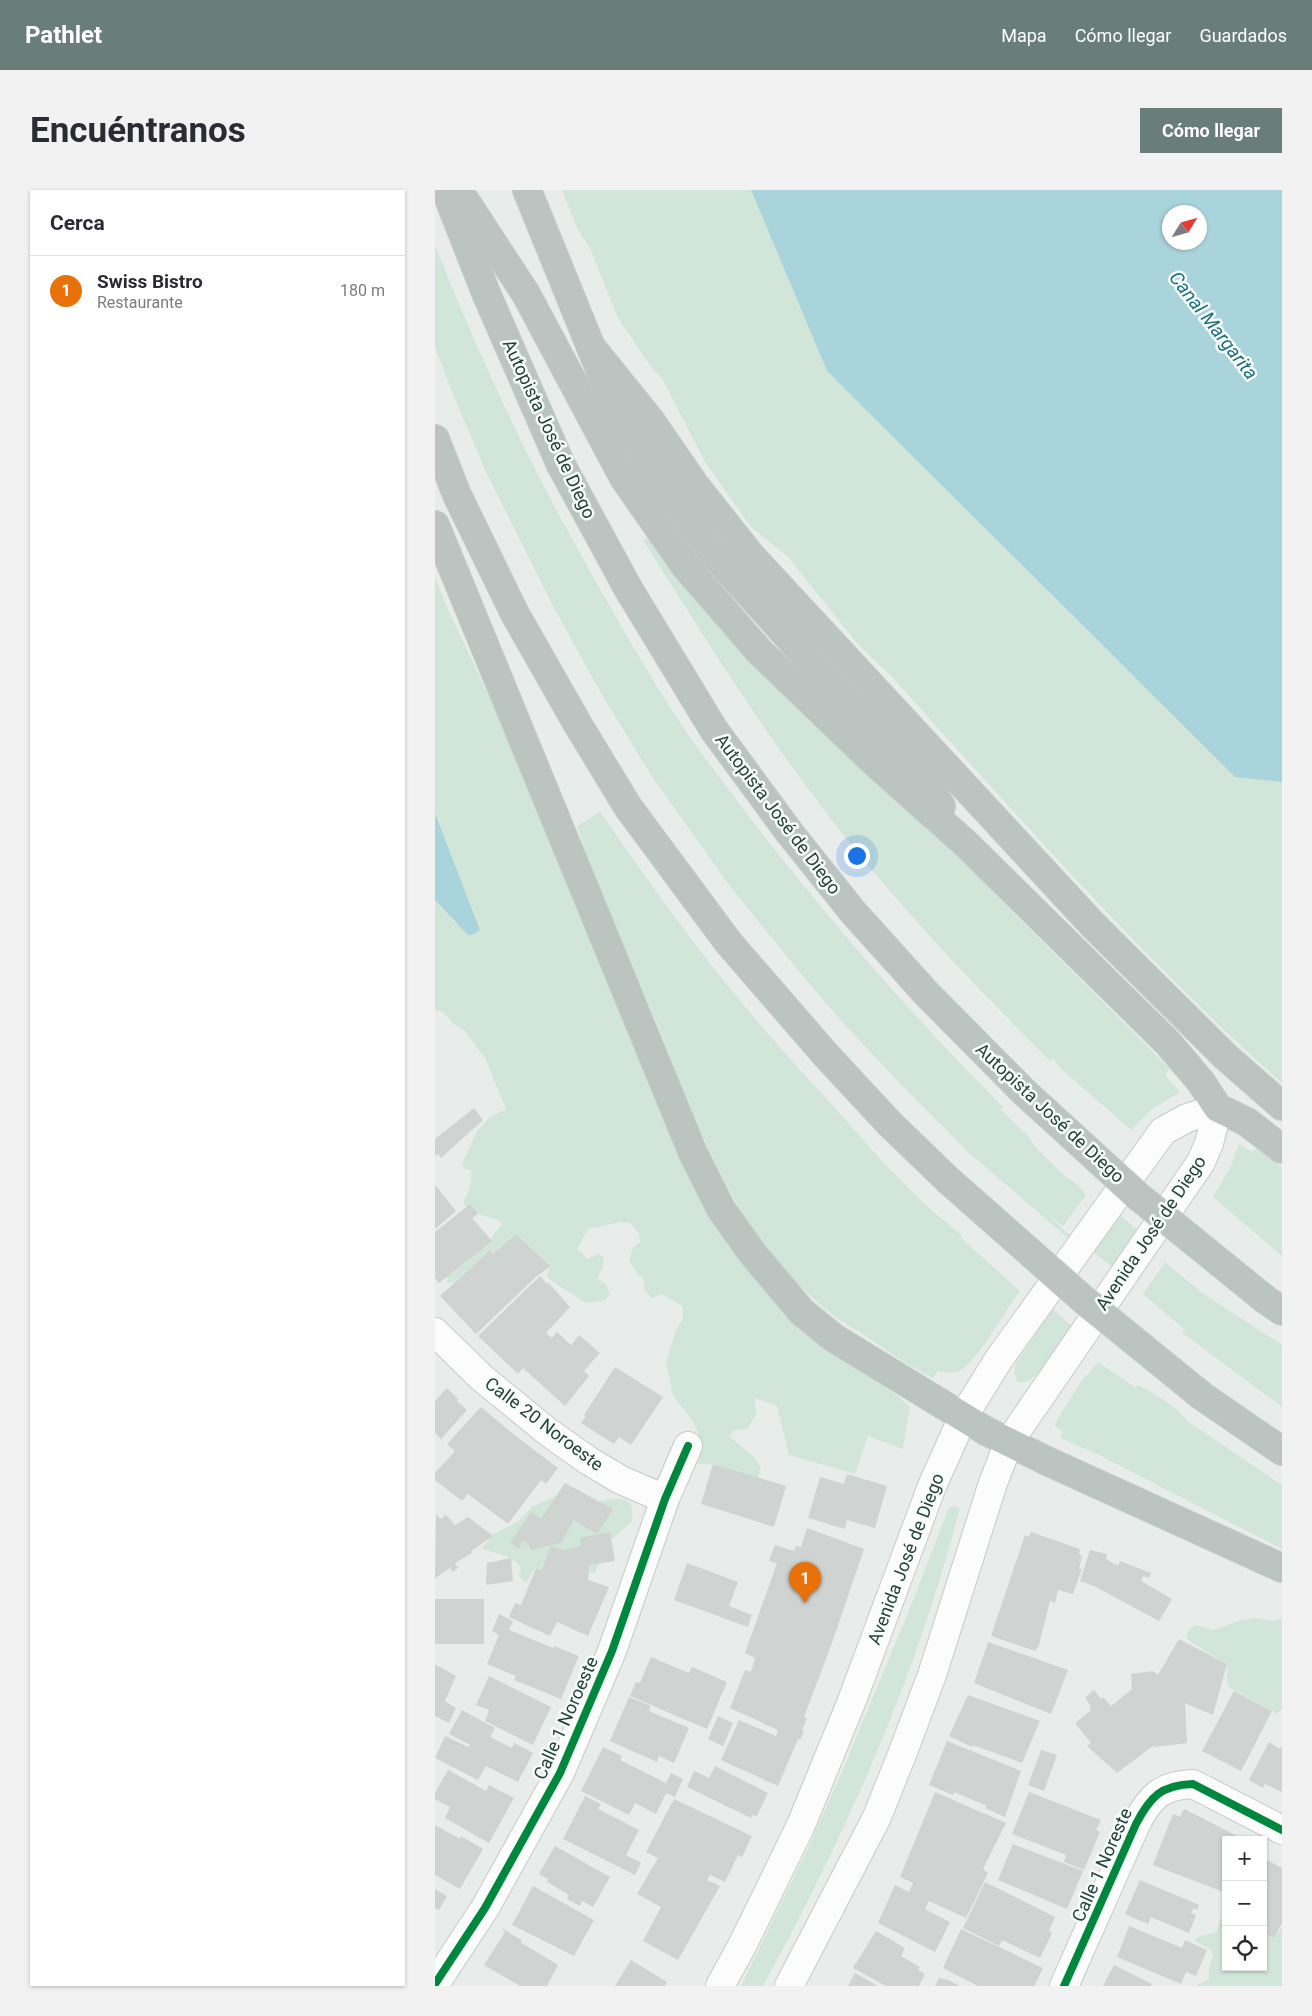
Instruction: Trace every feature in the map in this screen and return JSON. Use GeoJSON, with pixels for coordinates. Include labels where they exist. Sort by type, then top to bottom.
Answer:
{"type":"FeatureCollection","features":[{"type":"Feature","properties":{"kind":"highway","name":"Autopista José de Diego"},"geometry":{"type":"LineString","coordinates":[[445,190],[486,293],[561,465],[629,590],[714,730],[789,832],[853,912],[926,993],[1023,1091],[1139,1196],[1274,1306]]}},
{"type":"Feature","properties":{"kind":"highway"},"geometry":{"type":"LineString","coordinates":[[458,190],[526,294],[624,478],[686,568],[759,651],[871,759],[965,843],[1168,1043],[1201,1082],[1217,1108],[1247,1122],[1282,1149]]}},
{"type":"Feature","properties":{"kind":"highway"},"geometry":{"type":"LineString","coordinates":[[527,190],[609,394],[652,470],[708,548],[839,693],[925,782],[965,843]]}},
{"type":"Feature","properties":{"kind":"highway"},"geometry":{"type":"LineString","coordinates":[[591,347],[650,420],[694,484],[751,556],[1094,926],[1226,1057],[1282,1106]]}},
{"type":"Feature","properties":{"kind":"highway"},"geometry":{"type":"LineString","coordinates":[[435,439],[457,495],[515,614],[577,723],[628,807],[727,942],[825,1054],[889,1123],[947,1180],[1084,1300],[1202,1396],[1282,1451]]}},
{"type":"Feature","properties":{"kind":"highway"},"geometry":{"type":"LineString","coordinates":[[435,525],[693,1153],[721,1209],[753,1254],[802,1312],[834,1338],[986,1431],[1047,1461],[1282,1568]]}},
{"type":"Feature","properties":{"kind":"main road","name":"Avenida José de Diego"},"geometry":{"type":"LineString","coordinates":[[720,1986],[743,1944],[801,1825],[853,1698],[932,1486],[963,1417],[999,1359],[1163,1131],[1187,1118],[1217,1108]]}},
{"type":"Feature","properties":{"kind":"main road","name":"Avenida José de Diego"},"geometry":{"type":"LineString","coordinates":[[789,1986],[877,1817],[932,1675],[993,1483],[1009,1442],[1201,1162],[1209,1143],[1217,1108]]}},
{"type":"Feature","properties":{"kind":"main road","name":"Calle 20 Noroeste"},"geometry":{"type":"LineString","coordinates":[[435,1332],[482,1378],[580,1455],[621,1480],[665,1499]]}},
{"type":"Feature","properties":{"kind":"main road","name":"Calle 1 Noroeste"},"geometry":{"type":"LineString","coordinates":[[435,1984],[489,1900],[560,1773],[612,1651],[665,1499],[688,1446]]}},
{"type":"Feature","properties":{"kind":"main road","name":"Calle 1 Noreste"},"geometry":{"type":"LineString","coordinates":[[1064,1986],[1146,1805],[1156,1794],[1179,1784],[1193,1784],[1282,1830]]}},
{"type":"Feature","properties":{"kind":"green space"},"geometry":{"type":"Polygon","coordinates":[[[562,190],[751,190],[827,371],[1235,777],[1282,782],[1282,1083],[1179,986],[1081,885],[892,677],[856,642],[788,557],[751,527],[705,462],[663,380],[649,364],[618,318],[590,248],[578,230],[562,190]]]}},
{"type":"Feature","properties":{"kind":"green space"},"geometry":{"type":"Polygon","coordinates":[[[435,245],[469,328],[526,451],[616,618],[672,710],[737,801],[846,937],[923,1024],[1004,1108],[1000,1109],[1029,1137],[1036,1148],[1066,1177],[1078,1185],[1086,1195],[1063,1226],[1046,1213],[1071,1236],[1068,1238],[969,1153],[836,1015],[729,885],[651,775],[602,695],[552,604],[487,474],[455,399],[435,347],[435,245]]]}},
{"type":"Feature","properties":{"kind":"green space"},"geometry":{"type":"Polygon","coordinates":[[[652,537],[867,773],[967,866],[1170,1069],[1165,1075],[1180,1092],[1152,1109],[1131,1130],[1060,1068],[1053,1058],[1050,1061],[988,998],[898,901],[842,833],[792,767],[726,671],[643,540],[652,537]]]}},
{"type":"Feature","properties":{"kind":"green space"},"geometry":{"type":"Polygon","coordinates":[[[435,576],[445,603],[495,709],[529,792],[716,1222],[852,1365],[897,1395],[910,1407],[903,1449],[868,1436],[855,1474],[789,1455],[777,1406],[755,1398],[756,1414],[748,1428],[732,1431],[730,1437],[754,1457],[761,1468],[758,1478],[713,1464],[698,1464],[697,1449],[699,1435],[694,1423],[673,1395],[666,1362],[676,1330],[683,1319],[682,1306],[661,1294],[652,1299],[645,1290],[643,1278],[637,1273],[629,1260],[633,1248],[640,1242],[639,1233],[630,1223],[620,1222],[588,1229],[577,1249],[588,1259],[598,1254],[602,1256],[602,1270],[597,1278],[606,1284],[610,1294],[605,1300],[586,1303],[549,1279],[547,1274],[551,1265],[516,1234],[493,1254],[490,1250],[454,1282],[448,1283],[447,1281],[448,1276],[491,1241],[491,1238],[502,1224],[498,1220],[469,1211],[463,1202],[470,1187],[471,1170],[465,1169],[462,1164],[477,1131],[489,1118],[506,1109],[485,1058],[465,1031],[454,1024],[442,1011],[435,1011],[435,900],[457,924],[480,930],[435,813],[435,576]]]}},
{"type":"Feature","properties":{"kind":"green space"},"geometry":{"type":"Polygon","coordinates":[[[600,812],[690,937],[768,1034],[895,1174],[943,1220],[961,1234],[961,1238],[1020,1291],[975,1357],[961,1370],[952,1372],[938,1371],[933,1378],[838,1319],[799,1285],[770,1252],[745,1217],[705,1142],[655,1019],[603,900],[585,851],[577,826],[600,812]]]}},
{"type":"Feature","properties":{"kind":"green space"},"geometry":{"type":"Polygon","coordinates":[[[1239,1144],[1252,1152],[1258,1147],[1282,1167],[1282,1256],[1213,1197],[1231,1166],[1239,1144]]]}},
{"type":"Feature","properties":{"kind":"green space"},"geometry":{"type":"Polygon","coordinates":[[[1120,1215],[1139,1231],[1114,1268],[1093,1252],[1120,1215]]]}},
{"type":"Feature","properties":{"kind":"green space"},"geometry":{"type":"Polygon","coordinates":[[[1165,1262],[1201,1292],[1282,1345],[1282,1407],[1181,1332],[1186,1331],[1143,1294],[1165,1262]]]}},
{"type":"Feature","properties":{"kind":"green space"},"geometry":{"type":"Polygon","coordinates":[[[1053,1309],[1073,1327],[1041,1371],[1025,1382],[1018,1382],[1014,1373],[1016,1363],[1053,1309]]]}},
{"type":"Feature","properties":{"kind":"green space"},"geometry":{"type":"Polygon","coordinates":[[[1098,1362],[1135,1387],[1138,1385],[1164,1400],[1186,1420],[1282,1485],[1282,1549],[1093,1452],[1060,1438],[1063,1432],[1054,1425],[1080,1383],[1098,1362]]]}},
{"type":"Feature","properties":{"kind":"green space"},"geometry":{"type":"Polygon","coordinates":[[[567,1488],[589,1500],[624,1499],[632,1509],[632,1521],[606,1545],[604,1556],[594,1573],[578,1572],[546,1558],[541,1571],[535,1568],[527,1582],[523,1581],[519,1575],[521,1568],[517,1563],[503,1555],[482,1548],[494,1534],[519,1521],[532,1507],[552,1498],[567,1488]]]}},
{"type":"Feature","properties":{"kind":"green space"},"geometry":{"type":"Polygon","coordinates":[[[952,1506],[959,1508],[959,1511],[942,1573],[922,1635],[876,1755],[822,1872],[763,1986],[741,1986],[811,1842],[844,1767],[913,1601],[948,1510],[952,1506]]]}},
{"type":"Feature","properties":{"kind":"green space"},"geometry":{"type":"Polygon","coordinates":[[[1254,1618],[1274,1621],[1282,1618],[1282,1708],[1278,1714],[1229,1687],[1227,1682],[1227,1664],[1186,1637],[1189,1630],[1195,1625],[1214,1630],[1241,1620],[1254,1618]]]}},
{"type":"Feature","properties":{"kind":"green space"},"geometry":{"type":"Polygon","coordinates":[[[1222,1919],[1222,1971],[1267,1971],[1267,1934],[1274,1937],[1282,1927],[1282,1986],[1195,1986],[1209,1979],[1209,1966],[1213,1955],[1211,1950],[1194,1940],[1198,1937],[1217,1932],[1222,1919]]]}},
{"type":"Feature","properties":{"kind":"water","name":"Canal Margarita"},"geometry":{"type":"Polygon","coordinates":[[[751,190],[1282,190],[1282,782],[1235,777],[827,371],[751,190]]]}},
{"type":"Feature","properties":{"kind":"water"},"geometry":{"type":"Polygon","coordinates":[[[435,813],[480,930],[475,934],[468,935],[435,900],[435,813]]]}},
{"type":"Feature","properties":{"kind":"building"},"geometry":{"type":"Polygon","coordinates":[[[474,1108],[483,1120],[441,1158],[438,1154],[435,1156],[435,1139],[474,1108]]]}},
{"type":"Feature","properties":{"kind":"building"},"geometry":{"type":"Polygon","coordinates":[[[435,1185],[456,1211],[435,1229],[435,1185]]]}},
{"type":"Feature","properties":{"kind":"building"},"geometry":{"type":"Polygon","coordinates":[[[470,1204],[478,1214],[472,1218],[492,1241],[439,1283],[435,1278],[435,1232],[470,1204]]]}},
{"type":"Feature","properties":{"kind":"building"},"geometry":{"type":"Polygon","coordinates":[[[516,1234],[551,1266],[538,1275],[476,1334],[440,1296],[490,1250],[493,1254],[516,1234]]]}},
{"type":"Feature","properties":{"kind":"building"},"geometry":{"type":"Polygon","coordinates":[[[540,1276],[547,1284],[548,1282],[570,1307],[546,1333],[552,1338],[557,1332],[571,1345],[579,1335],[600,1353],[584,1371],[589,1376],[565,1406],[523,1368],[518,1374],[478,1336],[540,1276]]]}},
{"type":"Feature","properties":{"kind":"building"},"geometry":{"type":"Polygon","coordinates":[[[615,1367],[663,1397],[631,1445],[619,1437],[614,1444],[581,1423],[586,1416],[584,1415],[615,1367]]]}},
{"type":"Feature","properties":{"kind":"building"},"geometry":{"type":"Polygon","coordinates":[[[447,1388],[467,1410],[441,1439],[435,1433],[435,1401],[447,1388]]]}},
{"type":"Feature","properties":{"kind":"building"},"geometry":{"type":"Polygon","coordinates":[[[481,1407],[558,1468],[546,1484],[541,1480],[508,1524],[468,1494],[462,1501],[435,1480],[435,1473],[455,1451],[447,1444],[481,1407]]]}},
{"type":"Feature","properties":{"kind":"building"},"geometry":{"type":"Polygon","coordinates":[[[713,1464],[786,1486],[774,1527],[701,1504],[713,1464]]]}},
{"type":"Feature","properties":{"kind":"building"},"geometry":{"type":"Polygon","coordinates":[[[847,1474],[887,1486],[875,1528],[847,1520],[845,1529],[808,1518],[820,1477],[844,1484],[847,1474]]]}},
{"type":"Feature","properties":{"kind":"building"},"geometry":{"type":"Polygon","coordinates":[[[565,1483],[613,1509],[597,1534],[574,1520],[561,1543],[531,1550],[528,1543],[523,1541],[519,1549],[510,1543],[531,1512],[541,1519],[565,1483]]]}},
{"type":"Feature","properties":{"kind":"building"},"geometry":{"type":"Polygon","coordinates":[[[436,1514],[441,1519],[446,1515],[455,1525],[468,1517],[493,1536],[471,1551],[472,1553],[455,1563],[458,1568],[453,1572],[450,1568],[435,1578],[436,1514]]]}},
{"type":"Feature","properties":{"kind":"building"},"geometry":{"type":"Polygon","coordinates":[[[807,1528],[864,1549],[804,1717],[807,1718],[802,1730],[804,1732],[800,1740],[798,1739],[778,1786],[721,1760],[739,1720],[776,1736],[778,1730],[730,1708],[745,1670],[751,1672],[755,1658],[745,1653],[777,1563],[769,1561],[775,1545],[794,1551],[796,1546],[801,1547],[807,1528]]]}},
{"type":"Feature","properties":{"kind":"building"},"geometry":{"type":"Polygon","coordinates":[[[610,1532],[615,1561],[589,1565],[588,1580],[609,1587],[588,1636],[557,1622],[550,1636],[509,1617],[515,1603],[521,1605],[536,1568],[541,1571],[551,1546],[563,1550],[581,1546],[580,1538],[610,1532]]]}},
{"type":"Feature","properties":{"kind":"building"},"geometry":{"type":"Polygon","coordinates":[[[1031,1532],[1080,1549],[1079,1554],[1082,1556],[1079,1569],[1082,1569],[1073,1594],[1058,1590],[1055,1603],[1050,1601],[1039,1645],[1035,1651],[991,1636],[1025,1535],[1029,1537],[1031,1532]]]}},
{"type":"Feature","properties":{"kind":"building"},"geometry":{"type":"Polygon","coordinates":[[[1090,1550],[1107,1554],[1106,1559],[1118,1566],[1120,1561],[1151,1573],[1149,1578],[1143,1576],[1141,1581],[1172,1599],[1159,1621],[1096,1587],[1080,1581],[1090,1550]]]}},
{"type":"Feature","properties":{"kind":"building"},"geometry":{"type":"Polygon","coordinates":[[[511,1558],[513,1581],[486,1585],[487,1563],[511,1558]]]}},
{"type":"Feature","properties":{"kind":"building"},"geometry":{"type":"Polygon","coordinates":[[[687,1563],[738,1582],[729,1606],[752,1615],[748,1627],[674,1600],[687,1563]]]}},
{"type":"Feature","properties":{"kind":"building"},"geometry":{"type":"Polygon","coordinates":[[[435,1599],[484,1599],[484,1644],[435,1644],[435,1599]]]}},
{"type":"Feature","properties":{"kind":"building"},"geometry":{"type":"Polygon","coordinates":[[[499,1614],[513,1621],[509,1630],[553,1648],[554,1646],[579,1656],[561,1699],[514,1680],[516,1676],[487,1664],[499,1635],[492,1631],[499,1614]]]}},
{"type":"Feature","properties":{"kind":"building"},"geometry":{"type":"Polygon","coordinates":[[[1179,1639],[1227,1664],[1213,1715],[1185,1703],[1187,1743],[1155,1747],[1154,1745],[1117,1773],[1087,1746],[1091,1743],[1075,1723],[1091,1710],[1089,1709],[1091,1706],[1085,1698],[1094,1690],[1101,1699],[1103,1697],[1111,1706],[1132,1689],[1131,1674],[1153,1671],[1158,1675],[1179,1639]]]}},
{"type":"Feature","properties":{"kind":"building"},"geometry":{"type":"Polygon","coordinates":[[[988,1642],[1068,1670],[1051,1714],[974,1683],[988,1642]]]}},
{"type":"Feature","properties":{"kind":"building"},"geometry":{"type":"Polygon","coordinates":[[[651,1657],[689,1673],[692,1667],[727,1682],[707,1729],[630,1696],[636,1682],[640,1683],[651,1657]]]}},
{"type":"Feature","properties":{"kind":"building"},"geometry":{"type":"Polygon","coordinates":[[[435,1664],[456,1676],[445,1701],[456,1708],[449,1723],[435,1716],[435,1664]]]}},
{"type":"Feature","properties":{"kind":"building"},"geometry":{"type":"Polygon","coordinates":[[[489,1676],[551,1707],[533,1745],[485,1721],[489,1710],[476,1705],[489,1676]]]}},
{"type":"Feature","properties":{"kind":"building"},"geometry":{"type":"Polygon","coordinates":[[[1234,1691],[1272,1711],[1241,1771],[1202,1751],[1234,1691]]]}},
{"type":"Feature","properties":{"kind":"building"},"geometry":{"type":"Polygon","coordinates":[[[968,1695],[1040,1721],[1022,1763],[973,1745],[972,1747],[949,1736],[968,1695]]]}},
{"type":"Feature","properties":{"kind":"building"},"geometry":{"type":"Polygon","coordinates":[[[629,1697],[651,1706],[649,1711],[689,1728],[674,1763],[659,1756],[657,1762],[610,1741],[629,1697]]]}},
{"type":"Feature","properties":{"kind":"building"},"geometry":{"type":"Polygon","coordinates":[[[462,1710],[495,1728],[490,1737],[512,1748],[514,1743],[533,1753],[518,1782],[486,1766],[478,1780],[435,1758],[445,1736],[468,1747],[470,1745],[449,1734],[462,1710]]]}},
{"type":"Feature","properties":{"kind":"building"},"geometry":{"type":"Polygon","coordinates":[[[718,1716],[733,1723],[723,1746],[708,1739],[718,1716]]]}},
{"type":"Feature","properties":{"kind":"building"},"geometry":{"type":"Polygon","coordinates":[[[947,1741],[1021,1771],[1005,1817],[985,1808],[987,1806],[954,1792],[953,1795],[929,1785],[947,1741]]]}},
{"type":"Feature","properties":{"kind":"building"},"geometry":{"type":"Polygon","coordinates":[[[1269,1742],[1280,1749],[1282,1745],[1282,1792],[1265,1784],[1263,1788],[1249,1780],[1269,1742]]]}},
{"type":"Feature","properties":{"kind":"building"},"geometry":{"type":"Polygon","coordinates":[[[603,1747],[622,1756],[620,1760],[666,1783],[671,1773],[683,1779],[675,1797],[666,1793],[656,1814],[635,1803],[629,1815],[581,1791],[603,1747]]]}},
{"type":"Feature","properties":{"kind":"building"},"geometry":{"type":"Polygon","coordinates":[[[1041,1750],[1057,1755],[1044,1791],[1028,1785],[1041,1750]]]}},
{"type":"Feature","properties":{"kind":"building"},"geometry":{"type":"Polygon","coordinates":[[[715,1766],[768,1793],[757,1816],[752,1815],[751,1818],[687,1787],[694,1771],[709,1778],[715,1766]]]}},
{"type":"Feature","properties":{"kind":"building"},"geometry":{"type":"Polygon","coordinates":[[[448,1770],[486,1791],[489,1785],[514,1798],[489,1843],[445,1818],[450,1807],[435,1799],[435,1793],[448,1770]]]}},
{"type":"Feature","properties":{"kind":"building"},"geometry":{"type":"Polygon","coordinates":[[[935,1792],[1006,1823],[983,1869],[988,1873],[966,1918],[929,1901],[925,1909],[950,1922],[935,1952],[878,1923],[895,1885],[909,1892],[913,1883],[900,1877],[935,1792]]]}},
{"type":"Feature","properties":{"kind":"building"},"geometry":{"type":"Polygon","coordinates":[[[1029,1792],[1101,1820],[1096,1830],[1100,1832],[1084,1870],[1064,1862],[1066,1855],[1012,1834],[1029,1792]]]}},
{"type":"Feature","properties":{"kind":"building"},"geometry":{"type":"Polygon","coordinates":[[[585,1796],[601,1804],[598,1809],[639,1830],[626,1855],[641,1863],[635,1875],[563,1839],[585,1796]]]}},
{"type":"Feature","properties":{"kind":"building"},"geometry":{"type":"Polygon","coordinates":[[[674,1799],[752,1836],[742,1857],[738,1855],[725,1882],[710,1875],[707,1880],[720,1886],[678,1960],[643,1941],[661,1907],[637,1894],[658,1858],[646,1852],[674,1799]]]}},
{"type":"Feature","properties":{"kind":"building"},"geometry":{"type":"Polygon","coordinates":[[[1184,1809],[1237,1836],[1222,1836],[1222,1891],[1153,1865],[1173,1814],[1180,1817],[1184,1809]]]}},
{"type":"Feature","properties":{"kind":"building"},"geometry":{"type":"Polygon","coordinates":[[[435,1825],[460,1839],[461,1836],[483,1849],[460,1889],[435,1875],[435,1825]]]}},
{"type":"Feature","properties":{"kind":"building"},"geometry":{"type":"Polygon","coordinates":[[[1013,1844],[1083,1871],[1067,1909],[998,1880],[1013,1844]]]}},
{"type":"Feature","properties":{"kind":"building"},"geometry":{"type":"Polygon","coordinates":[[[555,1846],[610,1877],[593,1907],[582,1901],[580,1906],[567,1899],[569,1895],[547,1882],[548,1879],[539,1874],[555,1846]]]}},
{"type":"Feature","properties":{"kind":"building"},"geometry":{"type":"Polygon","coordinates":[[[1267,1860],[1282,1868],[1282,1923],[1274,1938],[1267,1934],[1267,1860]]]}},
{"type":"Feature","properties":{"kind":"building"},"geometry":{"type":"Polygon","coordinates":[[[1140,1880],[1199,1905],[1197,1910],[1194,1908],[1191,1913],[1196,1915],[1189,1933],[1151,1917],[1148,1924],[1125,1914],[1140,1880]]]}},
{"type":"Feature","properties":{"kind":"building"},"geometry":{"type":"Polygon","coordinates":[[[985,1882],[1055,1917],[1049,1931],[1052,1933],[1040,1958],[1002,1940],[999,1946],[963,1928],[985,1882]]]}},
{"type":"Feature","properties":{"kind":"building"},"geometry":{"type":"Polygon","coordinates":[[[533,1886],[594,1920],[574,1956],[512,1925],[533,1886]]]}},
{"type":"Feature","properties":{"kind":"building"},"geometry":{"type":"Polygon","coordinates":[[[435,1889],[447,1896],[439,1910],[436,1908],[435,1910],[435,1889]]]}},
{"type":"Feature","properties":{"kind":"building"},"geometry":{"type":"Polygon","coordinates":[[[1129,1926],[1182,1948],[1185,1940],[1207,1950],[1196,1976],[1186,1972],[1181,1984],[1117,1957],[1129,1926]]]}},
{"type":"Feature","properties":{"kind":"building"},"geometry":{"type":"Polygon","coordinates":[[[503,1929],[522,1940],[520,1942],[558,1965],[547,1986],[520,1986],[484,1965],[505,1932],[503,1929]]]}},
{"type":"Feature","properties":{"kind":"building"},"geometry":{"type":"Polygon","coordinates":[[[961,1929],[1043,1968],[1034,1986],[978,1986],[943,1968],[961,1929]]]}},
{"type":"Feature","properties":{"kind":"building"},"geometry":{"type":"Polygon","coordinates":[[[876,1931],[905,1948],[901,1956],[920,1967],[918,1970],[925,1974],[919,1986],[886,1986],[853,1968],[876,1931]]]}},
{"type":"Feature","properties":{"kind":"building"},"geometry":{"type":"Polygon","coordinates":[[[631,1960],[667,1982],[665,1986],[615,1986],[631,1960]]]}},
{"type":"Feature","properties":{"kind":"building"},"geometry":{"type":"Polygon","coordinates":[[[1114,1965],[1152,1984],[1151,1986],[1103,1986],[1114,1965]]]}},
{"type":"Feature","properties":{"kind":"building"},"geometry":{"type":"Polygon","coordinates":[[[855,1973],[878,1986],[848,1986],[855,1973]]]}},
{"type":"Feature","properties":{"kind":"building"},"geometry":{"type":"Polygon","coordinates":[[[939,1978],[948,1980],[960,1986],[935,1986],[939,1978]]]}},
{"type":"Feature","properties":{"kind":"cycle path"},"geometry":{"type":"LineString","coordinates":[[435,1984],[485,1908],[560,1773],[612,1651],[665,1499],[688,1446]]}},
{"type":"Feature","properties":{"kind":"cycle path"},"geometry":{"type":"LineString","coordinates":[[1064,1986],[1136,1824],[1146,1806],[1158,1794],[1173,1787],[1193,1784],[1282,1830]]}},
{"type":"Feature","properties":{"kind":"place","name":"Swiss Bistro"},"geometry":{"type":"Point","coordinates":[805,1603]}}]}
